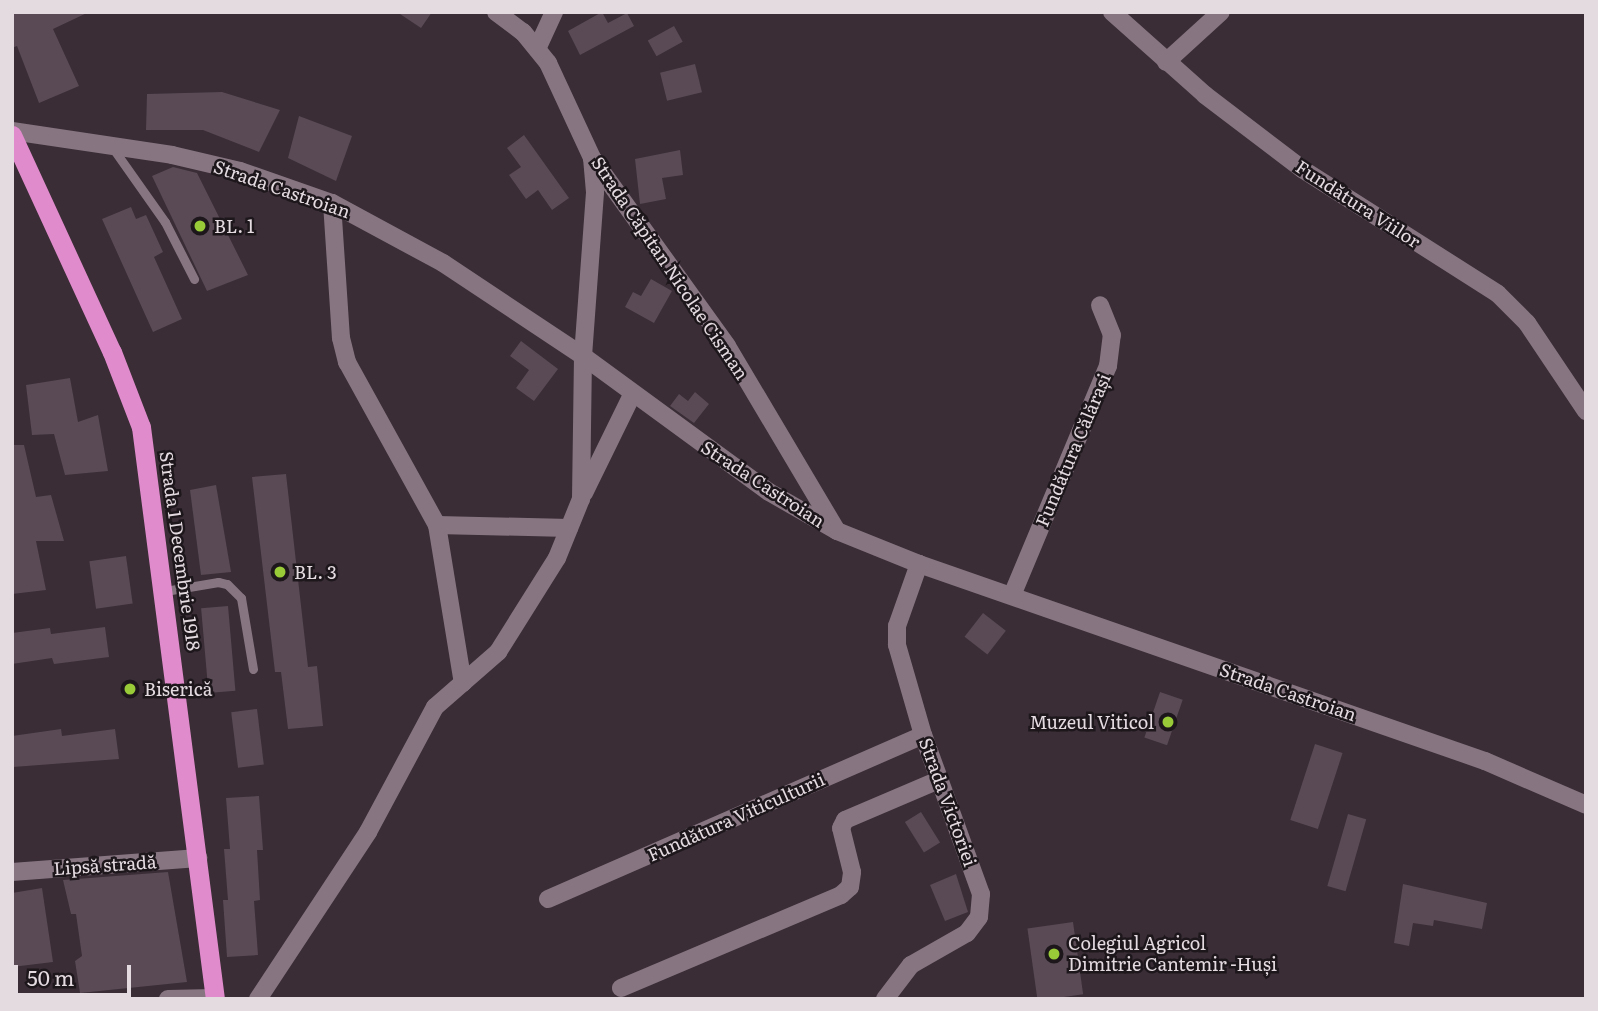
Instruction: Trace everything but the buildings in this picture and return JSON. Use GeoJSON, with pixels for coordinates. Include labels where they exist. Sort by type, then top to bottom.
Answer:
{"type":"FeatureCollection","features":[{"type":"Feature","properties":{"kind":"highway","name":"Strada 1 Decembrie 1918"},"geometry":{"type":"LineString","coordinates":[[12,133],[130,393],[148,467],[215,998]]}},
{"type":"Feature","properties":{"kind":"street","name":"Strada Căpitan Nicolae Cisman"},"geometry":{"type":"LineString","coordinates":[[496,12],[537,49],[560,83],[592,158],[727,346],[837,531]]}},
{"type":"Feature","properties":{"kind":"street"},"geometry":{"type":"LineString","coordinates":[[537,49],[554,12]]}},
{"type":"Feature","properties":{"kind":"street","name":"Fundătura Viilor"},"geometry":{"type":"LineString","coordinates":[[1112,12],[1166,62],[1302,169],[1498,293],[1527,323],[1586,411]]}},
{"type":"Feature","properties":{"kind":"street"},"geometry":{"type":"LineString","coordinates":[[1166,62],[1222,12]]}},
{"type":"Feature","properties":{"kind":"street","name":"Strada Castroian"},"geometry":{"type":"LineString","coordinates":[[12,133],[112,145],[240,172],[332,203],[443,263],[583,356],[769,492],[837,531],[919,564],[1013,593],[1485,761],[1586,805]]}},
{"type":"Feature","properties":{"kind":"street"},"geometry":{"type":"LineString","coordinates":[[580,499],[583,356],[595,192],[592,158]]}},
{"type":"Feature","properties":{"kind":"street"},"geometry":{"type":"LineString","coordinates":[[332,203],[341,338],[347,362],[437,525],[463,683]]}},
{"type":"Feature","properties":{"kind":"street","name":"Fundătura Călărași"},"geometry":{"type":"LineString","coordinates":[[1013,593],[1108,366],[1112,335],[1100,305]]}},
{"type":"Feature","properties":{"kind":"street"},"geometry":{"type":"LineString","coordinates":[[258,999],[368,832],[424,725],[511,635],[557,558],[580,499],[633,393]]}},
{"type":"Feature","properties":{"kind":"street"},"geometry":{"type":"LineString","coordinates":[[437,525],[569,528]]}},
{"type":"Feature","properties":{"kind":"street","name":"Strada Victoriei"},"geometry":{"type":"LineString","coordinates":[[885,999],[911,965],[967,933],[979,917],[981,894],[923,735],[897,645],[897,626],[919,564]]}},
{"type":"Feature","properties":{"kind":"street","name":"Fundătura Viticulturii"},"geometry":{"type":"LineString","coordinates":[[548,899],[923,735]]}},
{"type":"Feature","properties":{"kind":"street"},"geometry":{"type":"LineString","coordinates":[[621,988],[841,895],[850,887],[852,872],[841,828],[845,820],[939,780]]}},
{"type":"Feature","properties":{"kind":"street","name":"Lipsă stradă"},"geometry":{"type":"LineString","coordinates":[[12,872],[198,858]]}},
{"type":"Feature","properties":{"kind":"street"},"geometry":{"type":"LineString","coordinates":[[168,999],[215,998]]}},
{"type":"Feature","properties":{"kind":"lane"},"geometry":{"type":"LineString","coordinates":[[112,145],[165,222],[194,279]]}},
{"type":"Feature","properties":{"kind":"lane"},"geometry":{"type":"LineString","coordinates":[[165,591],[218,582],[227,584],[241,598],[253,669]]}},
{"type":"Feature","properties":{"kind":"place","name":"BL. 1"},"geometry":{"type":"Point","coordinates":[200,226]}},
{"type":"Feature","properties":{"kind":"place","name":"BL. 3"},"geometry":{"type":"Point","coordinates":[280,572]}},
{"type":"Feature","properties":{"kind":"place","name":"Biserică"},"geometry":{"type":"Point","coordinates":[130,689]}},
{"type":"Feature","properties":{"kind":"place","name":"Muzeul Viticol"},"geometry":{"type":"Point","coordinates":[1168,722]}},
{"type":"Feature","properties":{"kind":"place","name":"Colegiul Agricol Dimitrie Cantemir -Huși"},"geometry":{"type":"Point","coordinates":[1054,954]}}]}
